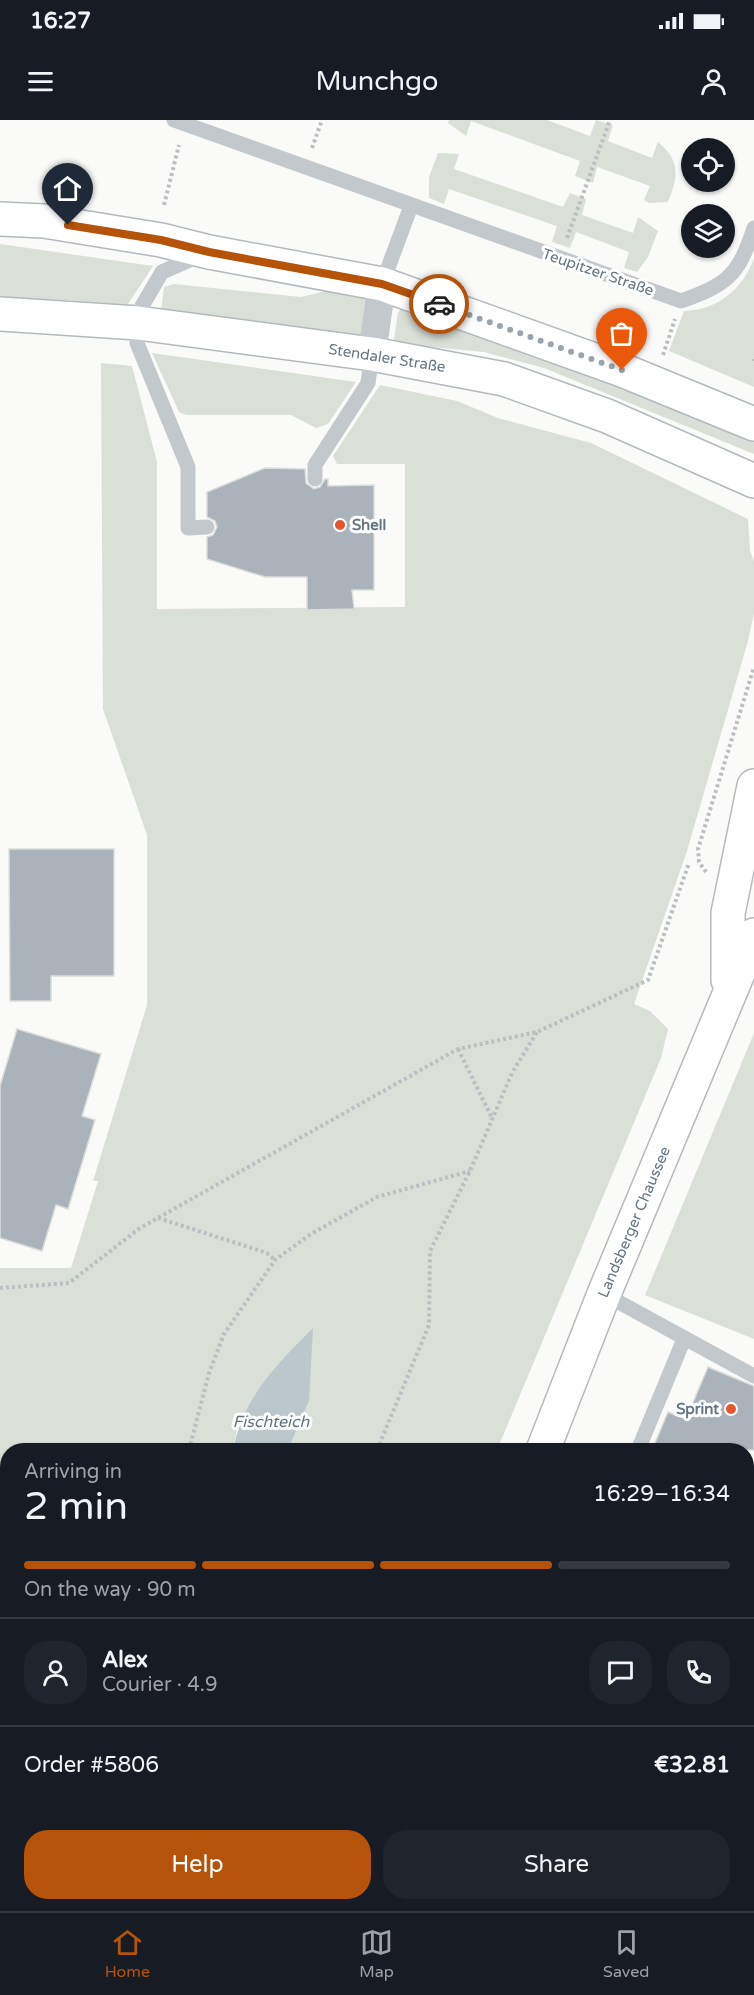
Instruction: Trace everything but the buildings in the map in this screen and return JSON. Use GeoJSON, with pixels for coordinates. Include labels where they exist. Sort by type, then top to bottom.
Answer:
{"type":"FeatureCollection","features":[{"type":"Feature","properties":{"kind":"main road"},"geometry":{"type":"LineString","coordinates":[[0,219],[44,221],[161,240],[209,252],[382,284],[622,370],[754,424]]}},
{"type":"Feature","properties":{"kind":"main road","name":"Stendaler Straße"},"geometry":{"type":"LineString","coordinates":[[0,314],[138,323],[372,354],[504,379],[607,416],[754,481]]}},
{"type":"Feature","properties":{"kind":"main road","name":"Landsberger Chaussee"},"geometry":{"type":"LineString","coordinates":[[727,994],[741,918],[754,786]]}},
{"type":"Feature","properties":{"kind":"main road","name":"Landsberger Chaussee"},"geometry":{"type":"LineString","coordinates":[[546,1443],[604,1294],[706,1053],[727,994],[754,935]]}},
{"type":"Feature","properties":{"kind":"street"},"geometry":{"type":"LineString","coordinates":[[372,354],[382,284]]}},
{"type":"Feature","properties":{"kind":"lane","name":"Teupitzer Straße"},"geometry":{"type":"LineString","coordinates":[[174,120],[681,301],[716,288],[742,261],[754,228]]}},
{"type":"Feature","properties":{"kind":"lane"},"geometry":{"type":"LineString","coordinates":[[382,284],[411,206]]}},
{"type":"Feature","properties":{"kind":"lane"},"geometry":{"type":"LineString","coordinates":[[207,527],[188,528],[188,467],[136,343],[142,306],[162,272],[209,252]]}},
{"type":"Feature","properties":{"kind":"lane"},"geometry":{"type":"LineString","coordinates":[[315,479],[315,465],[368,383],[372,354]]}},
{"type":"Feature","properties":{"kind":"lane"},"geometry":{"type":"LineString","coordinates":[[604,1294],[684,1340],[754,1376]]}},
{"type":"Feature","properties":{"kind":"lane"},"geometry":{"type":"LineString","coordinates":[[641,1443],[684,1340]]}},
{"type":"Feature","properties":{"kind":"path"},"geometry":{"type":"LineString","coordinates":[[304,167],[322,120]]}},
{"type":"Feature","properties":{"kind":"path"},"geometry":{"type":"LineString","coordinates":[[559,258],[610,120]]}},
{"type":"Feature","properties":{"kind":"path"},"geometry":{"type":"LineString","coordinates":[[164,205],[182,137]]}},
{"type":"Feature","properties":{"kind":"path"},"geometry":{"type":"LineString","coordinates":[[654,363],[662,356],[678,310]]}},
{"type":"Feature","properties":{"kind":"path"},"geometry":{"type":"LineString","coordinates":[[0,1288],[69,1284],[140,1228],[458,1048],[537,1032],[648,980],[689,863]]}},
{"type":"Feature","properties":{"kind":"path"},"geometry":{"type":"LineString","coordinates":[[380,1443],[429,1325],[430,1251],[470,1171],[512,1073],[537,1032]]}},
{"type":"Feature","properties":{"kind":"path"},"geometry":{"type":"LineString","coordinates":[[458,1048],[492,1119]]}},
{"type":"Feature","properties":{"kind":"path"},"geometry":{"type":"LineString","coordinates":[[191,1443],[208,1373],[224,1334],[275,1260],[311,1234],[377,1197],[470,1171]]}},
{"type":"Feature","properties":{"kind":"path"},"geometry":{"type":"LineString","coordinates":[[158,1218],[267,1253],[275,1260]]}},
{"type":"Feature","properties":{"kind":"shaded area"},"geometry":{"type":"Polygon","coordinates":[[[449,120],[547,120],[590,136],[596,120],[613,125],[608,141],[652,158],[658,142],[671,156],[674,163],[674,185],[668,202],[649,203],[644,200],[650,186],[597,167],[593,183],[575,176],[580,161],[471,121],[466,136],[448,123],[449,120]]]}},
{"type":"Feature","properties":{"kind":"shaded area"},"geometry":{"type":"Polygon","coordinates":[[[438,153],[459,154],[454,169],[563,207],[570,193],[586,199],[582,215],[633,233],[638,217],[658,231],[648,257],[637,272],[624,268],[629,252],[576,232],[570,248],[552,242],[557,226],[449,189],[444,204],[429,198],[429,177],[438,153]]]}},
{"type":"Feature","properties":{"kind":"shaded area"},"geometry":{"type":"Polygon","coordinates":[[[0,244],[153,266],[126,307],[67,300],[0,299],[0,244]]]}},
{"type":"Feature","properties":{"kind":"shaded area"},"geometry":{"type":"Polygon","coordinates":[[[754,258],[754,387],[669,351],[684,311],[708,307],[728,296],[743,279],[754,258]]]}},
{"type":"Feature","properties":{"kind":"shaded area"},"geometry":{"type":"Polygon","coordinates":[[[174,284],[301,297],[330,290],[367,299],[364,325],[360,337],[161,311],[164,287],[174,284]]]}},
{"type":"Feature","properties":{"kind":"shaded area"},"geometry":{"type":"Polygon","coordinates":[[[402,308],[496,337],[754,440],[754,454],[544,368],[484,352],[399,344],[394,340],[398,312],[402,308]]]}},
{"type":"Feature","properties":{"kind":"shaded area"},"geometry":{"type":"Polygon","coordinates":[[[152,353],[356,382],[328,424],[316,428],[291,415],[186,415],[179,412],[152,353]]]}},
{"type":"Feature","properties":{"kind":"shaded area"},"geometry":{"type":"Polygon","coordinates":[[[101,363],[132,366],[157,462],[157,609],[405,607],[405,464],[337,464],[333,456],[380,385],[457,401],[498,418],[591,443],[748,519],[750,551],[754,561],[754,613],[748,641],[687,851],[634,1004],[650,1011],[668,1029],[661,1058],[500,1443],[291,1443],[309,1401],[238,1424],[234,1443],[0,1443],[0,1268],[71,1268],[98,1181],[93,1181],[147,1005],[147,835],[103,709],[101,363]]]}},
{"type":"Feature","properties":{"kind":"shaded area"},"geometry":{"type":"Polygon","coordinates":[[[754,1033],[754,1339],[645,1295],[754,1033]]]}},
{"type":"Feature","properties":{"kind":"water","name":"Fischteich"},"geometry":{"type":"Polygon","coordinates":[[[313,1328],[309,1401],[291,1443],[235,1443],[253,1398],[286,1355],[313,1328]]]}},
{"type":"Feature","properties":{"kind":"way so far"},"geometry":{"type":"LineString","coordinates":[[439,304],[622,370]]}},
{"type":"Feature","properties":{"kind":"place","name":"Shell"},"geometry":{"type":"Point","coordinates":[340,525]}},
{"type":"Feature","properties":{"kind":"place","name":"Sprint"},"geometry":{"type":"Point","coordinates":[731,1409]}},
{"type":"Feature","properties":{"kind":"route"},"geometry":{"type":"LineString","coordinates":[[68,225],[161,240],[209,252],[382,284],[439,304]]}}]}
